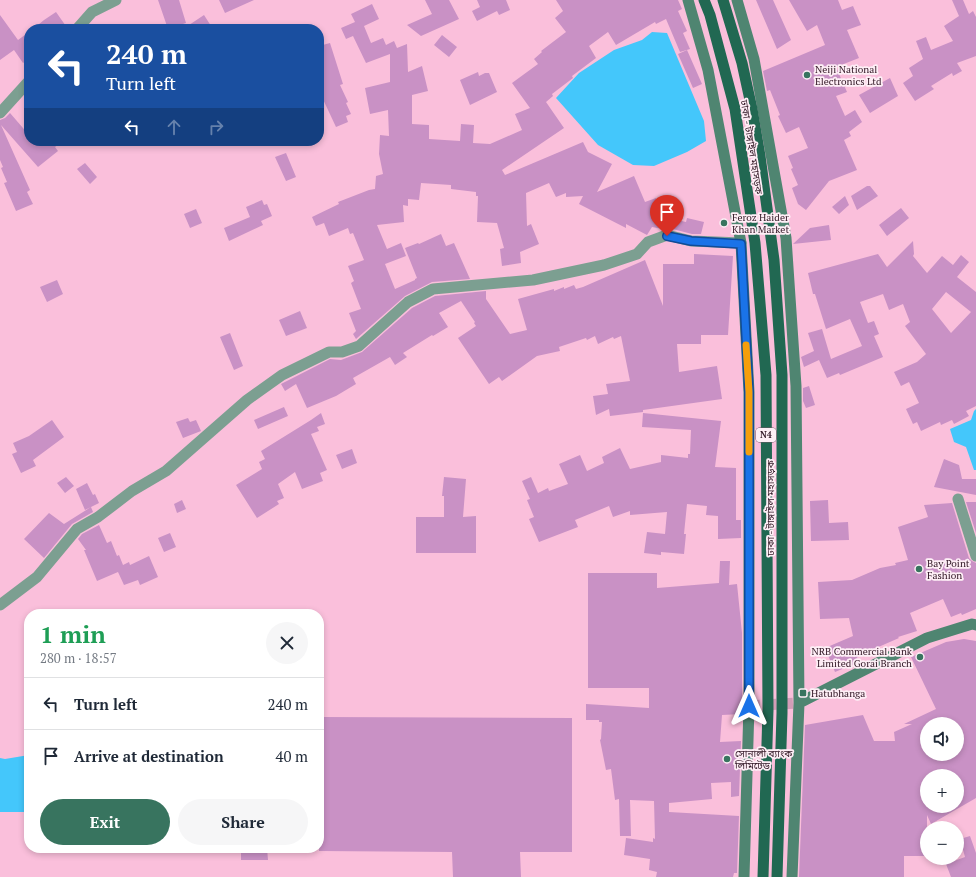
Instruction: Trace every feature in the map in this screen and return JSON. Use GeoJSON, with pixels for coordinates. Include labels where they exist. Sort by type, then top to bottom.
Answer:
{"type":"FeatureCollection","features":[{"type":"Feature","properties":{"kind":"highway","name":"ঢাকা - টাঙ্গাইল মহাসড়ক"},"geometry":{"type":"LineString","coordinates":[[704,0],[712,22],[735,109],[755,243],[766,375],[768,710],[763,877]]}},
{"type":"Feature","properties":{"kind":"highway","name":"ঢাকা - টাঙ্গাইল মহাসড়ক"},"geometry":{"type":"LineString","coordinates":[[724,0],[742,63],[760,156],[774,260],[782,375],[782,713],[777,877]]}},
{"type":"Feature","properties":{"kind":"main road"},"geometry":{"type":"LineString","coordinates":[[688,0],[708,70],[741,244],[749,392],[749,706],[744,877]]}},
{"type":"Feature","properties":{"kind":"main road"},"geometry":{"type":"LineString","coordinates":[[737,0],[754,59],[786,238],[796,386],[799,703],[792,877]]}},
{"type":"Feature","properties":{"kind":"main road"},"geometry":{"type":"LineString","coordinates":[[799,703],[927,638],[972,624],[976,625]]}},
{"type":"Feature","properties":{"kind":"street"},"geometry":{"type":"LineString","coordinates":[[81,24],[92,12],[116,0]]}},
{"type":"Feature","properties":{"kind":"street"},"geometry":{"type":"LineString","coordinates":[[0,113],[24,87]]}},
{"type":"Feature","properties":{"kind":"street"},"geometry":{"type":"LineString","coordinates":[[0,605],[38,577],[77,530],[98,517],[132,491],[166,471],[247,400],[282,375],[329,352],[342,352],[359,346],[408,302],[433,289],[533,280],[604,265],[637,254],[648,242],[667,236],[691,241],[741,244]]}},
{"type":"Feature","properties":{"kind":"street"},"geometry":{"type":"LineString","coordinates":[[958,499],[976,556]]}},
{"type":"Feature","properties":{"kind":"water"},"geometry":{"type":"Polygon","coordinates":[[[652,32],[667,33],[704,121],[706,141],[687,152],[654,166],[633,165],[598,145],[556,98],[579,73],[614,50],[642,40],[652,32]]]}},
{"type":"Feature","properties":{"kind":"water"},"geometry":{"type":"Polygon","coordinates":[[[976,409],[976,470],[974,470],[966,447],[954,442],[950,429],[971,420],[976,409]]]}},
{"type":"Feature","properties":{"kind":"water"},"geometry":{"type":"Polygon","coordinates":[[[24,756],[24,812],[0,812],[0,758],[5,759],[24,756]]]}},
{"type":"Feature","properties":{"kind":"building"},"geometry":{"type":"Polygon","coordinates":[[[158,0],[179,0],[186,23],[166,24],[158,0]]]}},
{"type":"Feature","properties":{"kind":"building"},"geometry":{"type":"Polygon","coordinates":[[[219,0],[254,0],[225,13],[219,0]]]}},
{"type":"Feature","properties":{"kind":"building"},"geometry":{"type":"Polygon","coordinates":[[[425,0],[449,0],[459,19],[421,36],[407,25],[432,14],[425,0]]]}},
{"type":"Feature","properties":{"kind":"building"},"geometry":{"type":"Polygon","coordinates":[[[477,0],[506,0],[510,10],[499,15],[497,11],[477,21],[472,11],[480,7],[477,0]]]}},
{"type":"Feature","properties":{"kind":"building"},"geometry":{"type":"Polygon","coordinates":[[[556,0],[678,0],[682,9],[678,11],[687,31],[683,33],[690,49],[680,52],[666,19],[656,24],[655,22],[616,45],[608,32],[589,46],[596,58],[572,76],[573,78],[552,94],[553,96],[546,102],[564,128],[502,170],[505,175],[583,142],[588,152],[612,164],[597,192],[634,176],[645,202],[656,198],[664,217],[686,222],[687,218],[704,222],[701,234],[692,234],[669,228],[663,229],[652,227],[647,235],[626,224],[626,228],[579,204],[583,196],[566,197],[566,193],[556,197],[549,183],[526,193],[527,226],[531,224],[539,244],[520,252],[521,263],[502,266],[500,249],[504,248],[497,223],[477,222],[478,196],[476,196],[476,192],[451,189],[451,185],[421,183],[419,200],[408,199],[408,206],[403,205],[404,222],[377,225],[387,249],[401,243],[406,256],[385,264],[395,289],[417,278],[405,248],[418,243],[419,244],[441,234],[446,246],[454,243],[470,279],[432,282],[405,296],[356,339],[353,334],[356,331],[349,313],[361,309],[351,283],[354,281],[348,266],[364,260],[353,233],[350,234],[348,228],[329,236],[324,223],[316,226],[312,217],[339,204],[338,202],[375,189],[376,176],[383,174],[379,154],[380,135],[389,136],[388,110],[370,114],[365,88],[390,82],[390,54],[366,63],[353,36],[346,39],[341,28],[355,22],[351,14],[372,4],[379,19],[364,26],[371,43],[383,38],[386,45],[394,41],[397,48],[407,44],[408,72],[422,66],[428,91],[412,95],[412,124],[429,125],[429,139],[460,141],[461,124],[474,125],[473,143],[490,144],[522,130],[515,114],[530,108],[512,83],[538,64],[534,59],[542,52],[541,51],[566,32],[555,18],[563,11],[556,0]]]}},
{"type":"Feature","properties":{"kind":"building"},"geometry":{"type":"Polygon","coordinates":[[[756,0],[773,0],[791,40],[777,49],[756,0]]]}},
{"type":"Feature","properties":{"kind":"building"},"geometry":{"type":"Polygon","coordinates":[[[789,0],[838,0],[842,10],[853,6],[861,25],[847,30],[859,58],[836,67],[847,92],[836,96],[845,116],[855,110],[862,122],[849,132],[851,136],[844,140],[857,170],[829,181],[806,210],[798,204],[792,188],[798,185],[791,169],[793,168],[788,156],[808,148],[799,127],[786,133],[778,116],[780,115],[770,90],[767,91],[763,71],[825,45],[817,25],[807,31],[789,0]]]}},
{"type":"Feature","properties":{"kind":"building"},"geometry":{"type":"Polygon","coordinates":[[[952,0],[963,0],[969,14],[973,11],[976,17],[976,56],[957,63],[962,71],[953,76],[952,73],[931,86],[934,89],[915,101],[903,83],[913,76],[909,68],[923,59],[916,41],[926,37],[931,50],[953,41],[944,26],[959,16],[952,0]]]}},
{"type":"Feature","properties":{"kind":"building"},"geometry":{"type":"Polygon","coordinates":[[[56,12],[64,24],[39,24],[56,12]]]}},
{"type":"Feature","properties":{"kind":"building"},"geometry":{"type":"Polygon","coordinates":[[[0,15],[18,40],[24,36],[24,62],[14,50],[0,60],[0,15]]]}},
{"type":"Feature","properties":{"kind":"building"},"geometry":{"type":"Polygon","coordinates":[[[204,15],[210,24],[190,24],[204,15]]]}},
{"type":"Feature","properties":{"kind":"building"},"geometry":{"type":"Polygon","coordinates":[[[442,35],[457,47],[449,57],[434,45],[442,35]]]}},
{"type":"Feature","properties":{"kind":"building"},"geometry":{"type":"Polygon","coordinates":[[[330,43],[343,84],[340,85],[348,102],[346,103],[351,114],[346,116],[348,122],[336,127],[324,101],[324,45],[330,43]]]}},
{"type":"Feature","properties":{"kind":"building"},"geometry":{"type":"Polygon","coordinates":[[[687,50],[702,84],[693,88],[678,54],[687,50]]]}},
{"type":"Feature","properties":{"kind":"building"},"geometry":{"type":"Polygon","coordinates":[[[478,72],[479,76],[489,73],[497,92],[470,105],[460,80],[478,72]]]}},
{"type":"Feature","properties":{"kind":"building"},"geometry":{"type":"Polygon","coordinates":[[[890,78],[898,96],[870,113],[859,95],[890,78]]]}},
{"type":"Feature","properties":{"kind":"building"},"geometry":{"type":"Polygon","coordinates":[[[10,113],[24,129],[24,146],[56,146],[55,147],[58,151],[38,167],[1,125],[30,190],[27,192],[33,204],[16,211],[4,183],[7,182],[1,168],[3,167],[0,160],[0,120],[5,118],[10,113]]]}},
{"type":"Feature","properties":{"kind":"building"},"geometry":{"type":"Polygon","coordinates":[[[286,153],[296,177],[286,181],[275,157],[286,153]]]}},
{"type":"Feature","properties":{"kind":"building"},"geometry":{"type":"Polygon","coordinates":[[[85,163],[97,177],[90,184],[77,169],[85,163]]]}},
{"type":"Feature","properties":{"kind":"building"},"geometry":{"type":"Polygon","coordinates":[[[867,186],[870,186],[878,196],[857,210],[851,196],[867,186]]]}},
{"type":"Feature","properties":{"kind":"building"},"geometry":{"type":"Polygon","coordinates":[[[845,196],[849,205],[839,214],[832,207],[845,196]]]}},
{"type":"Feature","properties":{"kind":"building"},"geometry":{"type":"Polygon","coordinates":[[[262,200],[264,205],[267,204],[272,216],[261,221],[263,225],[229,241],[224,228],[250,217],[246,207],[262,200]]]}},
{"type":"Feature","properties":{"kind":"building"},"geometry":{"type":"Polygon","coordinates":[[[901,208],[909,218],[887,236],[879,225],[901,208]]]}},
{"type":"Feature","properties":{"kind":"building"},"geometry":{"type":"Polygon","coordinates":[[[196,209],[202,223],[190,228],[184,214],[196,209]]]}},
{"type":"Feature","properties":{"kind":"building"},"geometry":{"type":"Polygon","coordinates":[[[829,225],[831,240],[793,244],[810,228],[829,225]]]}},
{"type":"Feature","properties":{"kind":"building"},"geometry":{"type":"Polygon","coordinates":[[[913,241],[913,256],[927,273],[942,256],[953,265],[961,255],[969,262],[957,277],[976,292],[976,406],[966,411],[969,416],[954,424],[952,420],[941,425],[940,422],[921,431],[917,422],[913,424],[906,409],[919,403],[909,382],[901,386],[894,372],[917,362],[926,354],[905,326],[910,322],[903,304],[889,310],[883,294],[860,302],[868,323],[874,321],[879,334],[874,336],[883,357],[840,375],[839,373],[827,378],[819,360],[804,367],[801,357],[814,351],[808,333],[822,329],[831,359],[862,346],[850,319],[826,329],[815,294],[813,294],[808,273],[878,254],[887,267],[913,241]],[[946,292],[932,309],[951,333],[971,312],[946,292]]]}},
{"type":"Feature","properties":{"kind":"building"},"geometry":{"type":"Polygon","coordinates":[[[694,254],[733,256],[728,335],[701,335],[701,344],[677,344],[679,372],[717,366],[722,399],[610,416],[609,409],[596,415],[593,396],[608,394],[606,384],[630,381],[621,336],[614,339],[613,337],[598,344],[595,336],[587,340],[586,338],[559,347],[560,351],[537,356],[502,381],[499,377],[489,384],[458,338],[476,326],[474,323],[475,322],[461,301],[439,313],[448,327],[403,353],[407,357],[395,365],[390,357],[353,378],[356,384],[336,396],[307,408],[296,384],[285,391],[281,384],[330,359],[341,360],[362,352],[412,308],[435,296],[486,291],[486,299],[510,334],[527,330],[518,299],[554,289],[554,291],[564,287],[564,289],[574,285],[576,289],[583,287],[645,260],[663,306],[663,264],[694,264],[694,254]]]}},
{"type":"Feature","properties":{"kind":"building"},"geometry":{"type":"Polygon","coordinates":[[[57,280],[63,294],[47,302],[40,287],[57,280]]]}},
{"type":"Feature","properties":{"kind":"building"},"geometry":{"type":"Polygon","coordinates":[[[300,311],[307,328],[286,336],[279,320],[300,311]]]}},
{"type":"Feature","properties":{"kind":"building"},"geometry":{"type":"Polygon","coordinates":[[[230,333],[243,366],[234,370],[220,337],[230,333]]]}},
{"type":"Feature","properties":{"kind":"building"},"geometry":{"type":"Polygon","coordinates":[[[809,386],[815,405],[806,408],[803,401],[803,388],[809,386]]]}},
{"type":"Feature","properties":{"kind":"building"},"geometry":{"type":"Polygon","coordinates":[[[284,407],[288,416],[258,429],[254,420],[284,407]]]}},
{"type":"Feature","properties":{"kind":"building"},"geometry":{"type":"Polygon","coordinates":[[[321,413],[325,424],[317,427],[319,431],[311,434],[327,470],[320,473],[323,481],[302,489],[295,472],[278,484],[284,498],[277,501],[279,504],[257,518],[236,485],[262,469],[259,462],[265,459],[261,451],[321,413]]]}},
{"type":"Feature","properties":{"kind":"building"},"geometry":{"type":"Polygon","coordinates":[[[643,413],[721,421],[715,467],[736,468],[736,520],[741,520],[741,538],[718,539],[718,516],[706,515],[707,506],[687,504],[684,554],[661,552],[661,555],[644,553],[647,532],[665,534],[667,512],[630,515],[630,511],[613,517],[609,506],[575,520],[578,527],[539,542],[529,519],[534,517],[527,500],[530,499],[522,481],[531,477],[538,493],[548,488],[549,491],[568,484],[559,464],[580,455],[587,471],[604,463],[602,457],[620,448],[630,469],[661,462],[661,455],[688,458],[688,454],[690,454],[691,430],[642,427],[643,413]]]}},
{"type":"Feature","properties":{"kind":"building"},"geometry":{"type":"Polygon","coordinates":[[[188,418],[190,422],[196,420],[201,431],[183,438],[176,422],[188,418]]]}},
{"type":"Feature","properties":{"kind":"building"},"geometry":{"type":"Polygon","coordinates":[[[52,420],[64,437],[33,460],[36,466],[21,473],[12,454],[17,452],[13,443],[29,436],[52,420]]]}},
{"type":"Feature","properties":{"kind":"building"},"geometry":{"type":"Polygon","coordinates":[[[352,449],[357,463],[342,469],[336,455],[352,449]]]}},
{"type":"Feature","properties":{"kind":"building"},"geometry":{"type":"Polygon","coordinates":[[[944,459],[959,465],[962,479],[976,479],[976,495],[934,487],[944,459]]]}},
{"type":"Feature","properties":{"kind":"building"},"geometry":{"type":"Polygon","coordinates":[[[66,477],[74,486],[65,493],[57,483],[66,477]]]}},
{"type":"Feature","properties":{"kind":"building"},"geometry":{"type":"Polygon","coordinates":[[[444,477],[466,479],[463,517],[476,516],[476,553],[416,553],[416,517],[444,517],[444,496],[442,496],[444,477]]]}},
{"type":"Feature","properties":{"kind":"building"},"geometry":{"type":"Polygon","coordinates":[[[87,483],[93,495],[95,494],[99,503],[85,510],[76,489],[87,483]]]}},
{"type":"Feature","properties":{"kind":"building"},"geometry":{"type":"Polygon","coordinates":[[[182,500],[186,509],[177,513],[174,504],[182,500]]]}},
{"type":"Feature","properties":{"kind":"building"},"geometry":{"type":"Polygon","coordinates":[[[828,500],[829,523],[848,522],[849,540],[811,541],[810,501],[828,500]]]}},
{"type":"Feature","properties":{"kind":"building"},"geometry":{"type":"Polygon","coordinates":[[[966,502],[976,502],[976,533],[966,502]]]}},
{"type":"Feature","properties":{"kind":"building"},"geometry":{"type":"Polygon","coordinates":[[[952,503],[969,558],[976,563],[976,609],[962,615],[961,613],[951,617],[943,599],[910,613],[917,631],[898,637],[899,638],[857,657],[859,662],[835,672],[825,648],[853,636],[849,618],[820,619],[818,582],[852,580],[880,568],[896,565],[895,563],[908,560],[898,527],[928,517],[924,505],[952,503]]]}},
{"type":"Feature","properties":{"kind":"building"},"geometry":{"type":"Polygon","coordinates":[[[91,507],[93,512],[72,524],[44,558],[24,539],[49,513],[64,524],[91,507]]]}},
{"type":"Feature","properties":{"kind":"building"},"geometry":{"type":"Polygon","coordinates":[[[99,525],[107,543],[111,541],[117,556],[119,555],[123,565],[129,562],[130,565],[149,556],[158,577],[140,585],[138,580],[124,585],[118,572],[97,581],[84,550],[86,550],[78,539],[82,534],[99,525]]]}},
{"type":"Feature","properties":{"kind":"building"},"geometry":{"type":"Polygon","coordinates":[[[170,533],[176,547],[164,552],[158,538],[170,533]]]}},
{"type":"Feature","properties":{"kind":"building"},"geometry":{"type":"Polygon","coordinates":[[[720,561],[730,561],[729,585],[737,584],[742,633],[742,714],[722,715],[720,742],[741,741],[739,796],[731,797],[731,782],[711,783],[712,799],[669,803],[669,812],[739,816],[737,873],[734,873],[733,877],[656,877],[657,872],[649,870],[650,859],[624,855],[626,838],[653,842],[653,838],[655,839],[654,801],[630,800],[631,836],[620,836],[619,799],[615,800],[611,769],[606,770],[600,740],[602,722],[599,722],[599,720],[586,720],[586,704],[649,708],[649,688],[588,688],[588,573],[657,573],[657,588],[719,583],[720,561]]]}},
{"type":"Feature","properties":{"kind":"building"},"geometry":{"type":"Polygon","coordinates":[[[964,639],[976,641],[976,798],[964,805],[964,769],[920,769],[920,813],[950,813],[936,821],[930,821],[927,815],[927,821],[920,821],[920,856],[904,856],[904,877],[799,877],[805,725],[863,715],[874,741],[895,741],[894,732],[912,724],[904,724],[936,709],[911,657],[946,642],[964,639]]]}},
{"type":"Feature","properties":{"kind":"building"},"geometry":{"type":"Polygon","coordinates":[[[324,717],[572,718],[572,852],[520,852],[521,877],[453,877],[452,852],[324,851],[324,717]]]}},
{"type":"Feature","properties":{"kind":"building"},"geometry":{"type":"Polygon","coordinates":[[[970,836],[976,853],[976,877],[951,877],[946,865],[964,865],[964,838],[970,836]]]}},
{"type":"Feature","properties":{"kind":"building"},"geometry":{"type":"Polygon","coordinates":[[[241,853],[267,853],[268,860],[241,860],[241,853]]]}},
{"type":"Feature","properties":{"kind":"tunnel"},"geometry":{"type":"LineString","coordinates":[[749,706],[799,703]]}},
{"type":"Feature","properties":{"kind":"slow traffic"},"geometry":{"type":"LineString","coordinates":[[746,345],[749,392],[749,452]]}},
{"type":"Feature","properties":{"kind":"place","name":"Neiji National Electronics Ltd"},"geometry":{"type":"Point","coordinates":[807,75]}},
{"type":"Feature","properties":{"kind":"place","name":"Feroz Haider Khan Market"},"geometry":{"type":"Point","coordinates":[724,223]}},
{"type":"Feature","properties":{"kind":"place","name":"Bay Point Fashion"},"geometry":{"type":"Point","coordinates":[919,569]}},
{"type":"Feature","properties":{"kind":"place","name":"NRB Commercial Bank Limited Gorai Branch"},"geometry":{"type":"Point","coordinates":[920,657]}},
{"type":"Feature","properties":{"kind":"place","name":"Hatubhanga"},"geometry":{"type":"Point","coordinates":[803,693]}},
{"type":"Feature","properties":{"kind":"place","name":"সোনালী ব্যাংক লিমিটেড"},"geometry":{"type":"Point","coordinates":[727,759]}},
{"type":"Feature","properties":{"kind":"route"},"geometry":{"type":"LineString","coordinates":[[667,236],[691,241],[741,244],[749,392],[749,706]]}}]}
